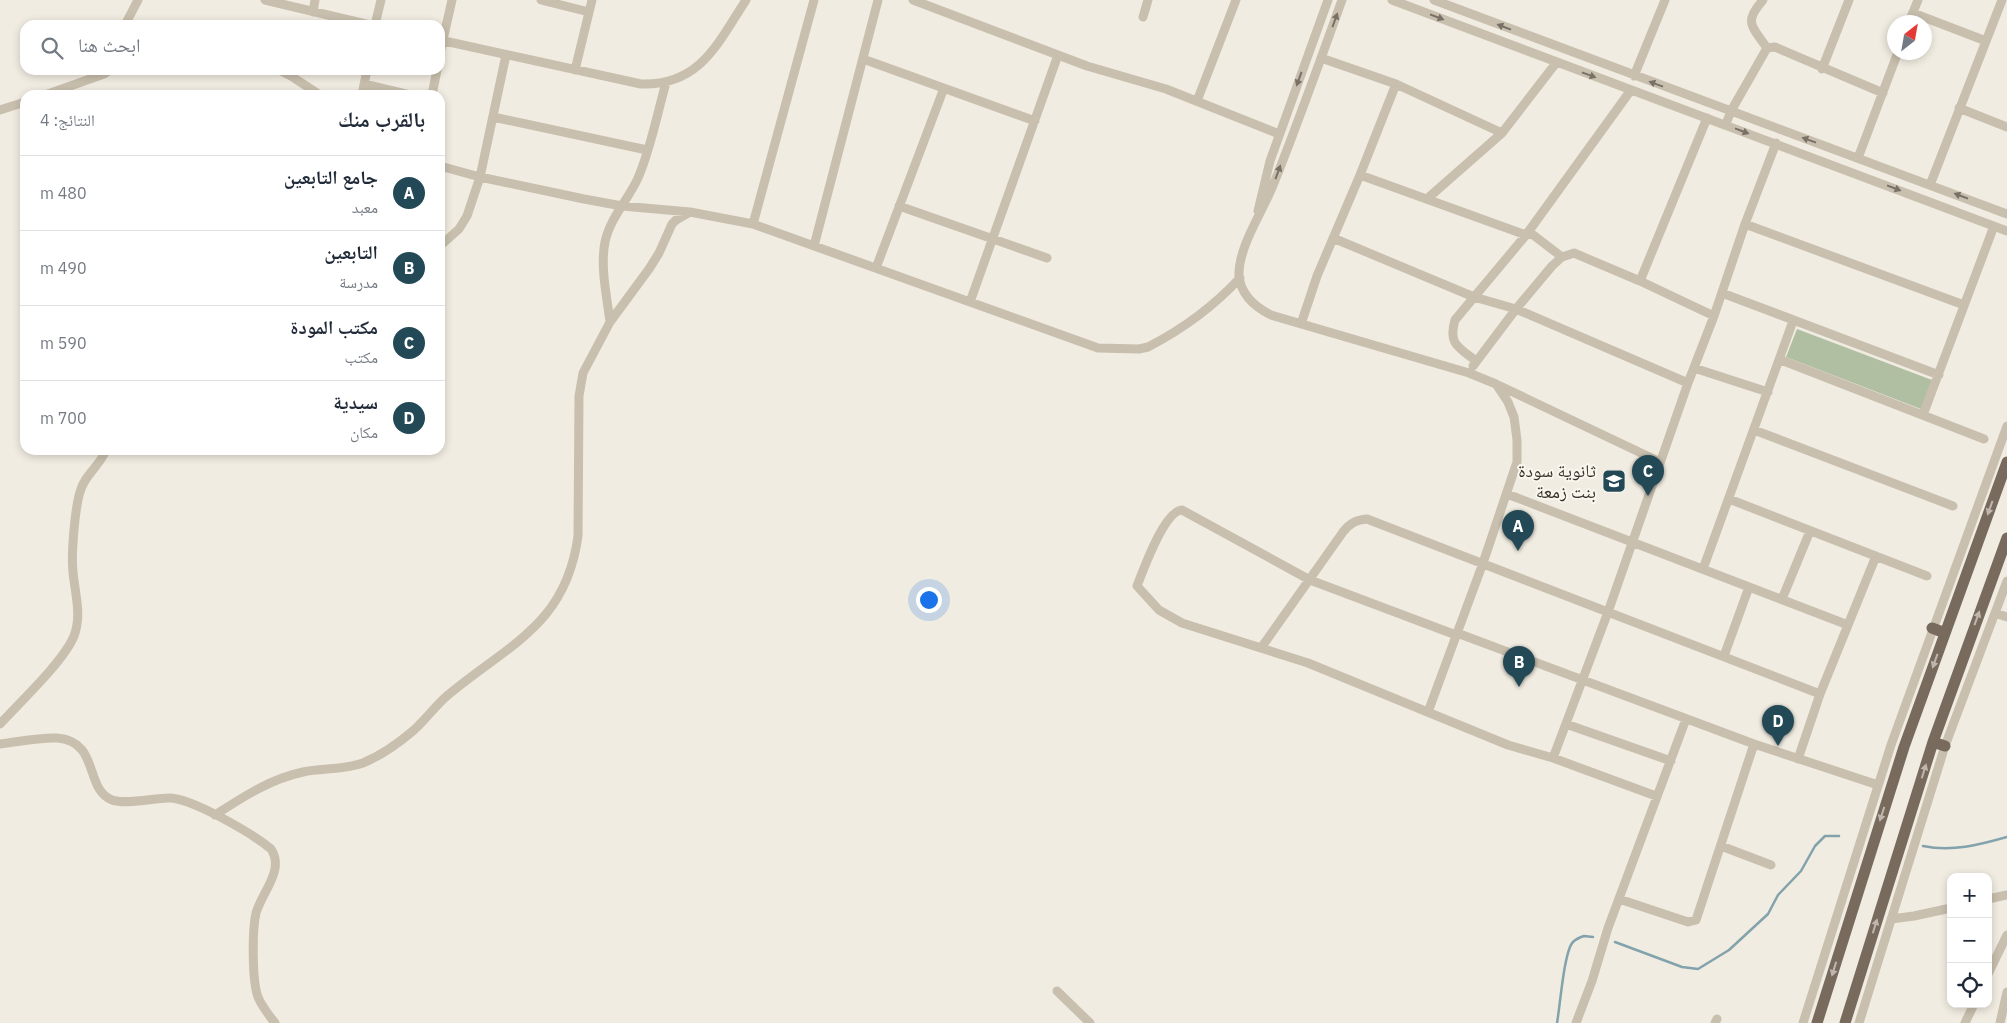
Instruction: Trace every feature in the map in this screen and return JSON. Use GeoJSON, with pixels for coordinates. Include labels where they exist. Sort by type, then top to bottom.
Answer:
{"type":"FeatureCollection","features":[{"type":"Feature","properties":{"kind":"main road"},"geometry":{"type":"LineString","coordinates":[[1817,1023],[1887,798],[2007,462]]}},
{"type":"Feature","properties":{"kind":"main road"},"geometry":{"type":"LineString","coordinates":[[1845,1023],[1933,742],[2007,538]]}},
{"type":"Feature","properties":{"kind":"main road"},"geometry":{"type":"LineString","coordinates":[[1932,628],[1945,633]]}},
{"type":"Feature","properties":{"kind":"main road"},"geometry":{"type":"LineString","coordinates":[[1933,742],[1945,746]]}},
{"type":"Feature","properties":{"kind":"street"},"geometry":{"type":"LineString","coordinates":[[128,20],[138,0]]}},
{"type":"Feature","properties":{"kind":"street"},"geometry":{"type":"LineString","coordinates":[[265,0],[348,20]]}},
{"type":"Feature","properties":{"kind":"street"},"geometry":{"type":"LineString","coordinates":[[312,12],[315,0]]}},
{"type":"Feature","properties":{"kind":"street"},"geometry":{"type":"LineString","coordinates":[[376,20],[381,0]]}},
{"type":"Feature","properties":{"kind":"street"},"geometry":{"type":"LineString","coordinates":[[445,26],[452,0]]}},
{"type":"Feature","properties":{"kind":"street"},"geometry":{"type":"LineString","coordinates":[[541,0],[589,12]]}},
{"type":"Feature","properties":{"kind":"street"},"geometry":{"type":"LineString","coordinates":[[575,70],[592,0]]}},
{"type":"Feature","properties":{"kind":"street"},"geometry":{"type":"LineString","coordinates":[[445,42],[641,84],[666,83],[690,73],[704,61],[746,0]]}},
{"type":"Feature","properties":{"kind":"street"},"geometry":{"type":"LineString","coordinates":[[753,224],[814,0]]}},
{"type":"Feature","properties":{"kind":"street"},"geometry":{"type":"LineString","coordinates":[[814,246],[878,0]]}},
{"type":"Feature","properties":{"kind":"street"},"geometry":{"type":"LineString","coordinates":[[913,0],[1087,66],[1155,85],[1279,134]]}},
{"type":"Feature","properties":{"kind":"street"},"geometry":{"type":"LineString","coordinates":[[1143,17],[1148,0]]}},
{"type":"Feature","properties":{"kind":"street"},"geometry":{"type":"LineString","coordinates":[[1197,101],[1236,0]]}},
{"type":"Feature","properties":{"kind":"street"},"geometry":{"type":"LineString","coordinates":[[1258,216],[1266,174],[1328,0]]}},
{"type":"Feature","properties":{"kind":"street"},"geometry":{"type":"LineString","coordinates":[[1342,0],[1274,184],[1258,216],[1242,257],[1240,278],[1248,298],[1258,308],[1271,315],[1469,373],[1660,462]]}},
{"type":"Feature","properties":{"kind":"street"},"geometry":{"type":"LineString","coordinates":[[1392,0],[1556,63],[1726,124],[2007,230]]}},
{"type":"Feature","properties":{"kind":"street"},"geometry":{"type":"LineString","coordinates":[[1434,0],[2007,214]]}},
{"type":"Feature","properties":{"kind":"street"},"geometry":{"type":"LineString","coordinates":[[1634,76],[1664,0]]}},
{"type":"Feature","properties":{"kind":"street"},"geometry":{"type":"LineString","coordinates":[[1763,0],[1750,19],[1753,28],[1767,48]]}},
{"type":"Feature","properties":{"kind":"street"},"geometry":{"type":"LineString","coordinates":[[1822,69],[1849,0]]}},
{"type":"Feature","properties":{"kind":"street"},"geometry":{"type":"LineString","coordinates":[[1918,0],[1913,13],[1986,40]]}},
{"type":"Feature","properties":{"kind":"street"},"geometry":{"type":"LineString","coordinates":[[1930,185],[2002,0]]}},
{"type":"Feature","properties":{"kind":"street"},"geometry":{"type":"LineString","coordinates":[[1767,48],[1775,47],[1822,69],[1882,93]]}},
{"type":"Feature","properties":{"kind":"street"},"geometry":{"type":"LineString","coordinates":[[1726,124],[1731,111],[1767,48]]}},
{"type":"Feature","properties":{"kind":"street"},"geometry":{"type":"LineString","coordinates":[[445,242],[459,229],[467,216],[480,177],[506,55]]}},
{"type":"Feature","properties":{"kind":"street"},"geometry":{"type":"LineString","coordinates":[[970,302],[1058,55]]}},
{"type":"Feature","properties":{"kind":"street"},"geometry":{"type":"LineString","coordinates":[[1321,58],[1396,84],[1502,133]]}},
{"type":"Feature","properties":{"kind":"street"},"geometry":{"type":"LineString","coordinates":[[863,59],[1034,121]]}},
{"type":"Feature","properties":{"kind":"street"},"geometry":{"type":"LineString","coordinates":[[1858,158],[1895,60]]}},
{"type":"Feature","properties":{"kind":"street"},"geometry":{"type":"LineString","coordinates":[[1428,198],[1502,133],[1556,63]]}},
{"type":"Feature","properties":{"kind":"street"},"geometry":{"type":"LineString","coordinates":[[58,90],[101,75]]}},
{"type":"Feature","properties":{"kind":"street"},"geometry":{"type":"LineString","coordinates":[[290,75],[313,90]]}},
{"type":"Feature","properties":{"kind":"street"},"geometry":{"type":"LineString","coordinates":[[363,90],[366,75]]}},
{"type":"Feature","properties":{"kind":"street"},"geometry":{"type":"LineString","coordinates":[[433,90],[436,75]]}},
{"type":"Feature","properties":{"kind":"street"},"geometry":{"type":"LineString","coordinates":[[610,322],[603,256],[609,228],[637,178],[666,83]]}},
{"type":"Feature","properties":{"kind":"street"},"geometry":{"type":"LineString","coordinates":[[364,84],[389,90]]}},
{"type":"Feature","properties":{"kind":"street"},"geometry":{"type":"LineString","coordinates":[[1301,324],[1317,276],[1396,84]]}},
{"type":"Feature","properties":{"kind":"street"},"geometry":{"type":"LineString","coordinates":[[876,268],[944,88]]}},
{"type":"Feature","properties":{"kind":"street"},"geometry":{"type":"LineString","coordinates":[[1476,362],[1460,349],[1454,340],[1452,332],[1456,320],[1526,234],[1631,90]]}},
{"type":"Feature","properties":{"kind":"street"},"geometry":{"type":"LineString","coordinates":[[0,110],[20,104]]}},
{"type":"Feature","properties":{"kind":"street"},"geometry":{"type":"LineString","coordinates":[[1959,108],[2007,127]]}},
{"type":"Feature","properties":{"kind":"street"},"geometry":{"type":"LineString","coordinates":[[492,117],[647,150]]}},
{"type":"Feature","properties":{"kind":"street"},"geometry":{"type":"LineString","coordinates":[[1640,280],[1707,118]]}},
{"type":"Feature","properties":{"kind":"street"},"geometry":{"type":"LineString","coordinates":[[1553,758],[1608,612],[1688,383],[1776,143]]}},
{"type":"Feature","properties":{"kind":"street"},"geometry":{"type":"LineString","coordinates":[[445,167],[480,177],[622,206],[690,212],[753,224],[1098,348],[1139,349],[1156,343],[1202,314],[1240,278]]}},
{"type":"Feature","properties":{"kind":"street"},"geometry":{"type":"LineString","coordinates":[[1360,175],[1526,234],[1532,234],[1562,257]]}},
{"type":"Feature","properties":{"kind":"street"},"geometry":{"type":"LineString","coordinates":[[899,206],[1047,258]]}},
{"type":"Feature","properties":{"kind":"street"},"geometry":{"type":"LineString","coordinates":[[215,815],[256,789],[278,779],[317,769],[354,766],[373,758],[408,734],[450,694],[521,641],[543,619],[560,594],[576,551],[580,384],[588,362],[610,322],[649,269],[672,224],[690,212]]}},
{"type":"Feature","properties":{"kind":"street"},"geometry":{"type":"LineString","coordinates":[[1745,224],[1964,306]]}},
{"type":"Feature","properties":{"kind":"street"},"geometry":{"type":"LineString","coordinates":[[1923,415],[1994,226]]}},
{"type":"Feature","properties":{"kind":"street"},"geometry":{"type":"LineString","coordinates":[[1333,238],[1474,297],[1516,309],[1688,383]]}},
{"type":"Feature","properties":{"kind":"street"},"geometry":{"type":"LineString","coordinates":[[1469,373],[1516,309],[1552,266],[1562,257],[1574,253],[1640,280],[1714,316]]}},
{"type":"Feature","properties":{"kind":"street"},"geometry":{"type":"LineString","coordinates":[[1722,293],[1939,375]]}},
{"type":"Feature","properties":{"kind":"street"},"geometry":{"type":"LineString","coordinates":[[1703,569],[1781,360],[1793,321]]}},
{"type":"Feature","properties":{"kind":"street"},"geometry":{"type":"LineString","coordinates":[[1781,360],[1984,439]]}},
{"type":"Feature","properties":{"kind":"street"},"geometry":{"type":"LineString","coordinates":[[1694,368],[1768,392]]}},
{"type":"Feature","properties":{"kind":"street"},"geometry":{"type":"LineString","coordinates":[[1428,712],[1483,563],[1517,462],[1514,417],[1508,402],[1496,384]]}},
{"type":"Feature","properties":{"kind":"street"},"geometry":{"type":"LineString","coordinates":[[1803,1023],[1878,785],[1932,628],[2007,426]]}},
{"type":"Feature","properties":{"kind":"street"},"geometry":{"type":"LineString","coordinates":[[1754,430],[1953,506]]}},
{"type":"Feature","properties":{"kind":"street"},"geometry":{"type":"LineString","coordinates":[[0,724],[60,658],[74,637],[78,612],[72,560],[78,500],[83,483],[99,464],[104,455]]}},
{"type":"Feature","properties":{"kind":"street"},"geometry":{"type":"LineString","coordinates":[[1507,494],[1848,625]]}},
{"type":"Feature","properties":{"kind":"street"},"geometry":{"type":"LineString","coordinates":[[1729,499],[1926,576]]}},
{"type":"Feature","properties":{"kind":"street"},"geometry":{"type":"LineString","coordinates":[[1656,796],[1553,758],[1508,745],[1308,663],[1174,619],[1159,610],[1137,586],[1152,546],[1174,513],[1182,510],[1310,580],[1754,744],[1878,785]]}},
{"type":"Feature","properties":{"kind":"street"},"geometry":{"type":"LineString","coordinates":[[1261,648],[1349,524],[1367,518],[1820,694]]}},
{"type":"Feature","properties":{"kind":"street"},"geometry":{"type":"LineString","coordinates":[[1782,599],[1810,531]]}},
{"type":"Feature","properties":{"kind":"street"},"geometry":{"type":"LineString","coordinates":[[1798,759],[1820,694],[1876,556]]}},
{"type":"Feature","properties":{"kind":"street"},"geometry":{"type":"LineString","coordinates":[[1859,1023],[1945,746],[2007,581]]}},
{"type":"Feature","properties":{"kind":"street"},"geometry":{"type":"LineString","coordinates":[[1724,656],[1749,587]]}},
{"type":"Feature","properties":{"kind":"street"},"geometry":{"type":"LineString","coordinates":[[1995,613],[2007,617]]}},
{"type":"Feature","properties":{"kind":"street"},"geometry":{"type":"LineString","coordinates":[[1576,1023],[1656,796],[1686,719]]}},
{"type":"Feature","properties":{"kind":"street"},"geometry":{"type":"LineString","coordinates":[[1566,724],[1670,761]]}},
{"type":"Feature","properties":{"kind":"street"},"geometry":{"type":"LineString","coordinates":[[0,744],[48,738],[68,741],[84,752],[100,791],[110,799],[123,801],[178,798],[194,803],[266,845],[274,854],[276,867],[258,906],[254,933],[256,989],[262,1004],[275,1023]]}},
{"type":"Feature","properties":{"kind":"street"},"geometry":{"type":"LineString","coordinates":[[1619,899],[1688,922],[1696,920],[1754,744]]}},
{"type":"Feature","properties":{"kind":"street"},"geometry":{"type":"LineString","coordinates":[[1721,846],[1771,865]]}},
{"type":"Feature","properties":{"kind":"street"},"geometry":{"type":"LineString","coordinates":[[1992,898],[2007,895]]}},
{"type":"Feature","properties":{"kind":"street"},"geometry":{"type":"LineString","coordinates":[[1891,919],[1947,909]]}},
{"type":"Feature","properties":{"kind":"street"},"geometry":{"type":"LineString","coordinates":[[1992,966],[2007,934]]}},
{"type":"Feature","properties":{"kind":"street"},"geometry":{"type":"LineString","coordinates":[[1056,991],[1090,1023]]}},
{"type":"Feature","properties":{"kind":"street"},"geometry":{"type":"LineString","coordinates":[[2000,1023],[2007,992]]}},
{"type":"Feature","properties":{"kind":"street"},"geometry":{"type":"LineString","coordinates":[[1965,1023],[1972,1008]]}},
{"type":"Feature","properties":{"kind":"green space"},"geometry":{"type":"Polygon","coordinates":[[[1797,329],[1932,380],[1921,409],[1786,357],[1797,329]]]}},
{"type":"Feature","properties":{"kind":"waterway"},"geometry":{"type":"LineString","coordinates":[[1615,942],[1682,967],[1698,969],[1729,950],[1768,914],[1778,895],[1801,871],[1815,846],[1825,836],[1839,836]]}},
{"type":"Feature","properties":{"kind":"waterway"},"geometry":{"type":"LineString","coordinates":[[1923,846],[1955,848],[2007,837]]}},
{"type":"Feature","properties":{"kind":"waterway"},"geometry":{"type":"LineString","coordinates":[[1557,1023],[1565,967],[1570,947],[1573,942],[1584,936],[1593,937]]}},
{"type":"Feature","properties":{"kind":"place","name":"ثانوية سودة بنت زمعة"},"geometry":{"type":"Point","coordinates":[1614,481]}},
{"type":"Feature","properties":{"kind":"place","name":"مكتب المودة"},"geometry":{"type":"Point","coordinates":[1648,496]}},
{"type":"Feature","properties":{"kind":"place","name":"جامع التابعين"},"geometry":{"type":"Point","coordinates":[1518,551]}},
{"type":"Feature","properties":{"kind":"place","name":"التابعين"},"geometry":{"type":"Point","coordinates":[1519,687]}},
{"type":"Feature","properties":{"kind":"place","name":"سيدية"},"geometry":{"type":"Point","coordinates":[1778,746]}}]}
